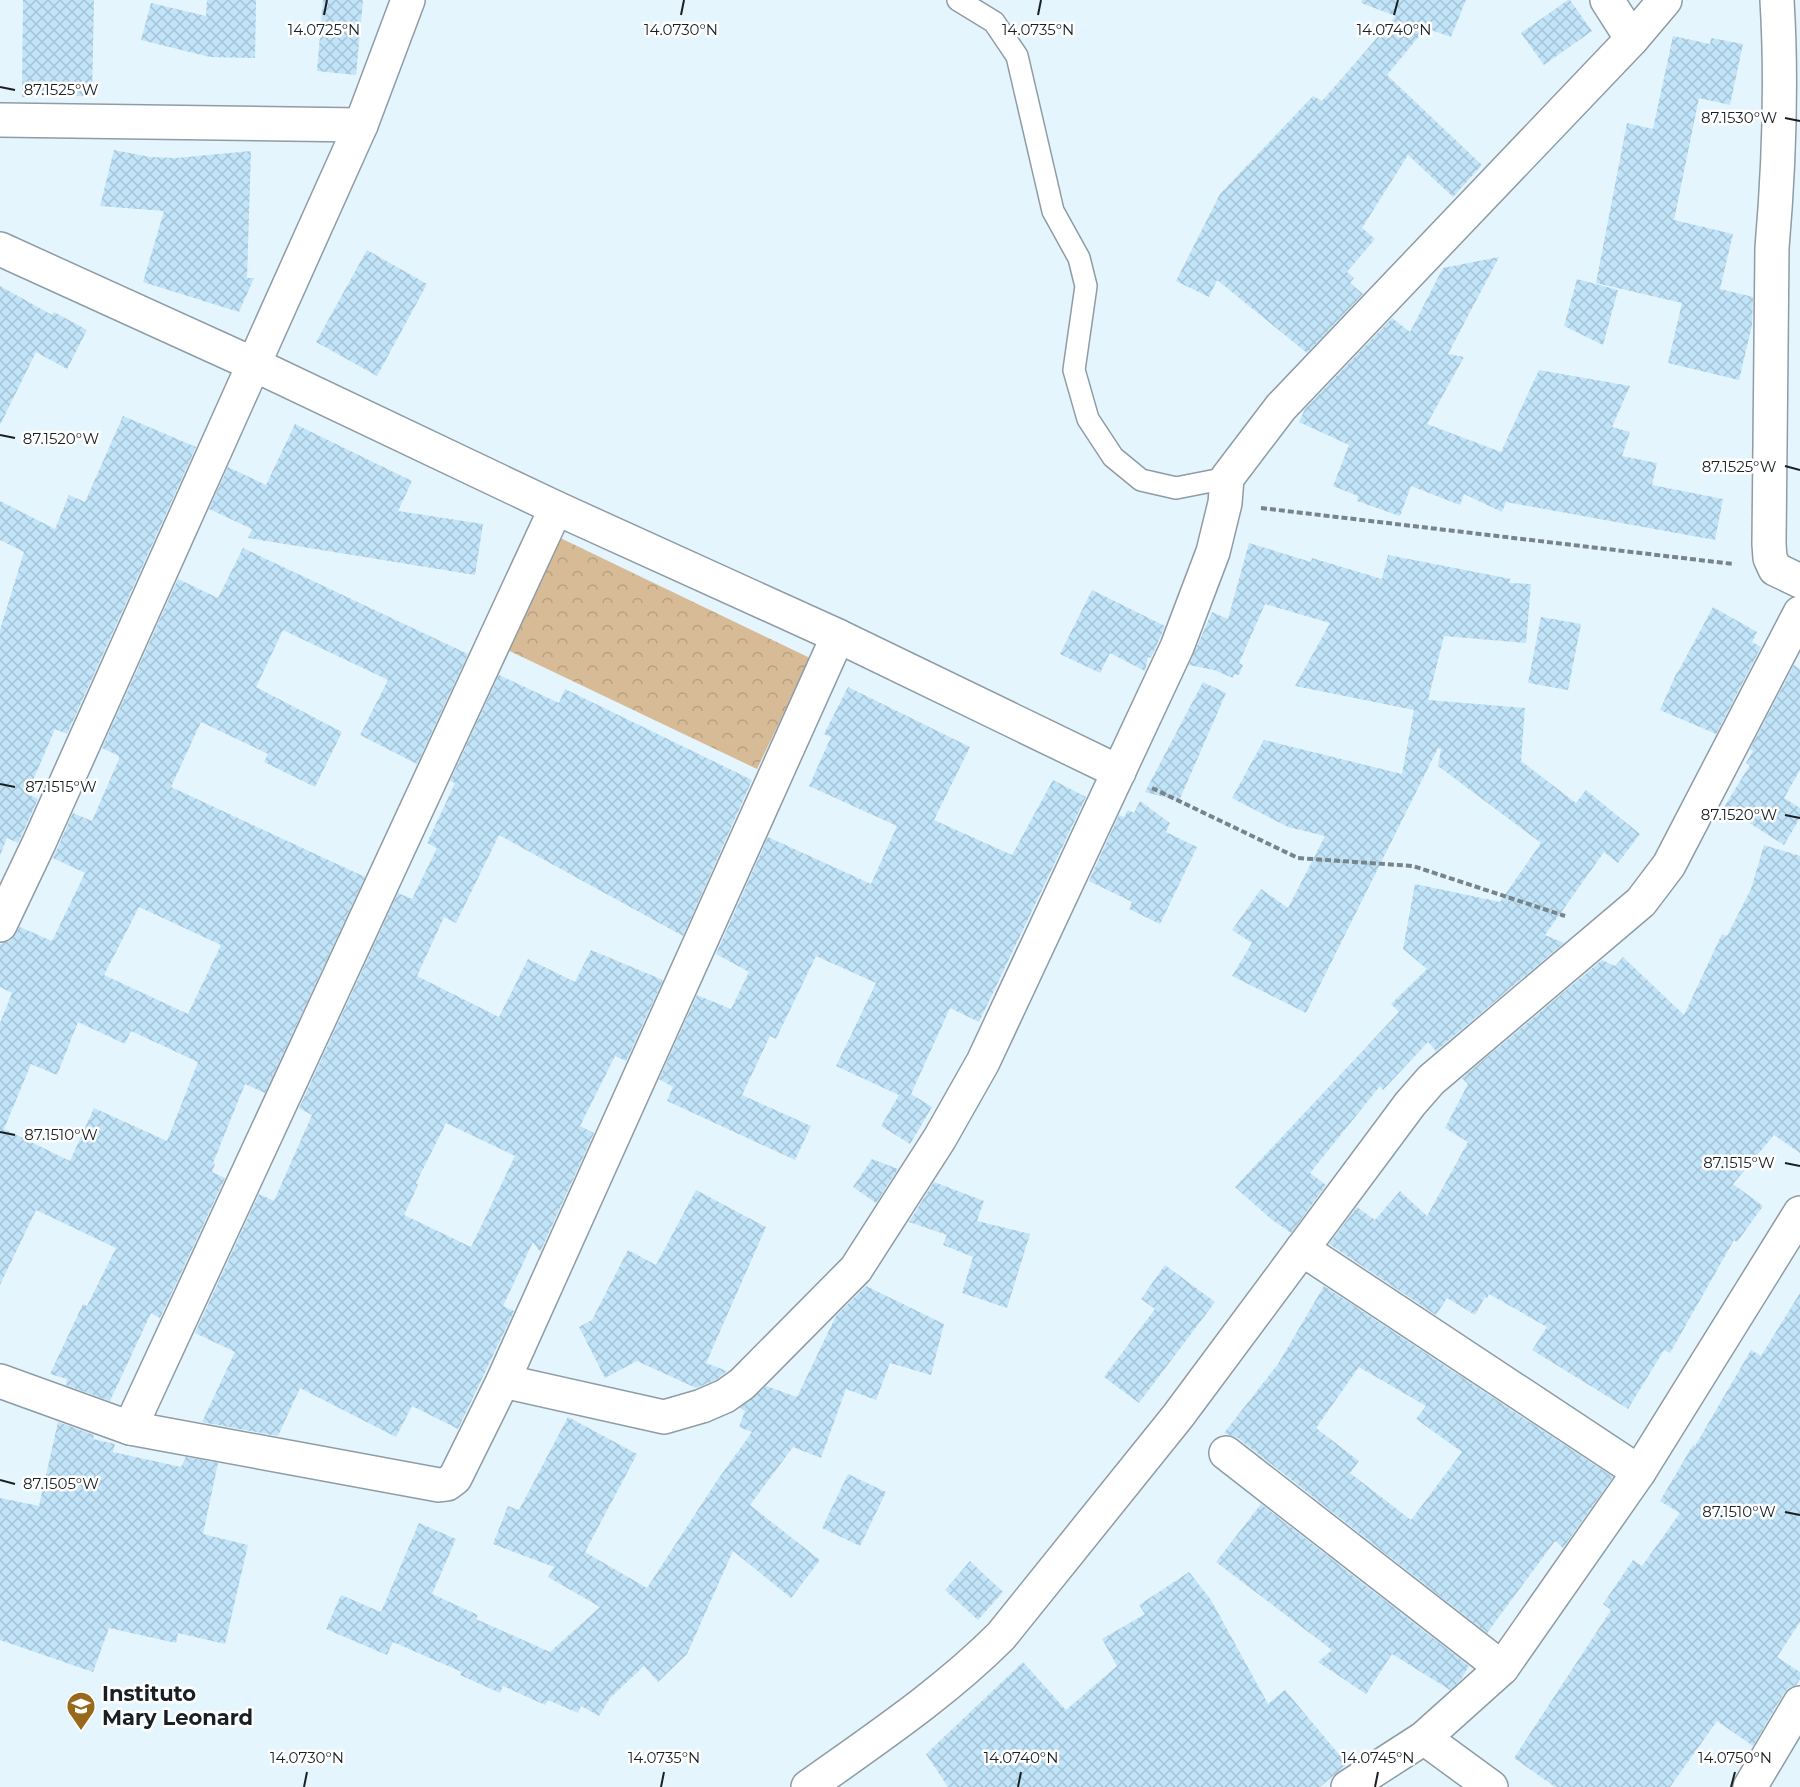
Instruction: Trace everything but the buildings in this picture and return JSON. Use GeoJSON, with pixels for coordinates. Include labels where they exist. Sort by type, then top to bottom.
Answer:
{"type":"FeatureCollection","features":[{"type":"Feature","properties":{"kind":"street"},"geometry":{"type":"LineString","coordinates":[[0,925],[39,843],[361,125],[408,0]]}},
{"type":"Feature","properties":{"kind":"street"},"geometry":{"type":"LineString","coordinates":[[1607,0],[1632,39]]}},
{"type":"Feature","properties":{"kind":"street"},"geometry":{"type":"LineString","coordinates":[[503,1381],[664,1417],[702,1406],[742,1384],[856,1269],[940,1138],[983,1062],[1177,647],[1213,552],[1226,491],[1281,407],[1632,39],[1665,0]]}},
{"type":"Feature","properties":{"kind":"street"},"geometry":{"type":"LineString","coordinates":[[1777,0],[1779,37],[1776,205],[1772,248],[1769,544],[1770,558],[1787,575]]}},
{"type":"Feature","properties":{"kind":"street"},"geometry":{"type":"LineString","coordinates":[[0,120],[361,125]]}},
{"type":"Feature","properties":{"kind":"street"},"geometry":{"type":"LineString","coordinates":[[0,249],[253,364],[556,508],[838,636],[1119,772]]}},
{"type":"Feature","properties":{"kind":"street"},"geometry":{"type":"LineString","coordinates":[[130,1428],[556,508]]}},
{"type":"Feature","properties":{"kind":"street"},"geometry":{"type":"LineString","coordinates":[[808,1787],[933,1698],[972,1665],[1001,1636],[1178,1416],[1410,1104],[1431,1080],[1641,902],[1669,865],[1800,613]]}},
{"type":"Feature","properties":{"kind":"street"},"geometry":{"type":"LineString","coordinates":[[0,1380],[130,1428],[439,1485],[447,1484],[455,1478],[503,1381],[838,636]]}},
{"type":"Feature","properties":{"kind":"street"},"geometry":{"type":"LineString","coordinates":[[1348,1787],[1424,1738],[1502,1668],[1639,1472],[1800,1213]]}},
{"type":"Feature","properties":{"kind":"street"},"geometry":{"type":"LineString","coordinates":[[1302,1249],[1639,1472]]}},
{"type":"Feature","properties":{"kind":"street"},"geometry":{"type":"LineString","coordinates":[[1226,1453],[1502,1668]]}},
{"type":"Feature","properties":{"kind":"street"},"geometry":{"type":"LineString","coordinates":[[1750,1787],[1800,1703]]}},
{"type":"Feature","properties":{"kind":"street"},"geometry":{"type":"LineString","coordinates":[[1424,1738],[1491,1787]]}},
{"type":"Feature","properties":{"kind":"lane"},"geometry":{"type":"LineString","coordinates":[[958,0],[994,22],[1017,56],[1053,211],[1078,258],[1086,286],[1074,370],[1088,419],[1113,457],[1141,480],[1176,488],[1226,491]]}},
{"type":"Feature","properties":{"kind":"path"},"geometry":{"type":"LineString","coordinates":[[1226,491],[1787,575]]}},
{"type":"Feature","properties":{"kind":"path"},"geometry":{"type":"LineString","coordinates":[[1119,772],[1298,858],[1413,866],[1608,930]]}},
{"type":"Feature","properties":{"kind":"green space"},"geometry":{"type":"Polygon","coordinates":[[[550,533],[810,658],[757,769],[497,645],[550,533]]]}},
{"type":"Feature","properties":{"kind":"place","name":"Instituto Mary Leonard"},"geometry":{"type":"Point","coordinates":[81,1732]}}]}
